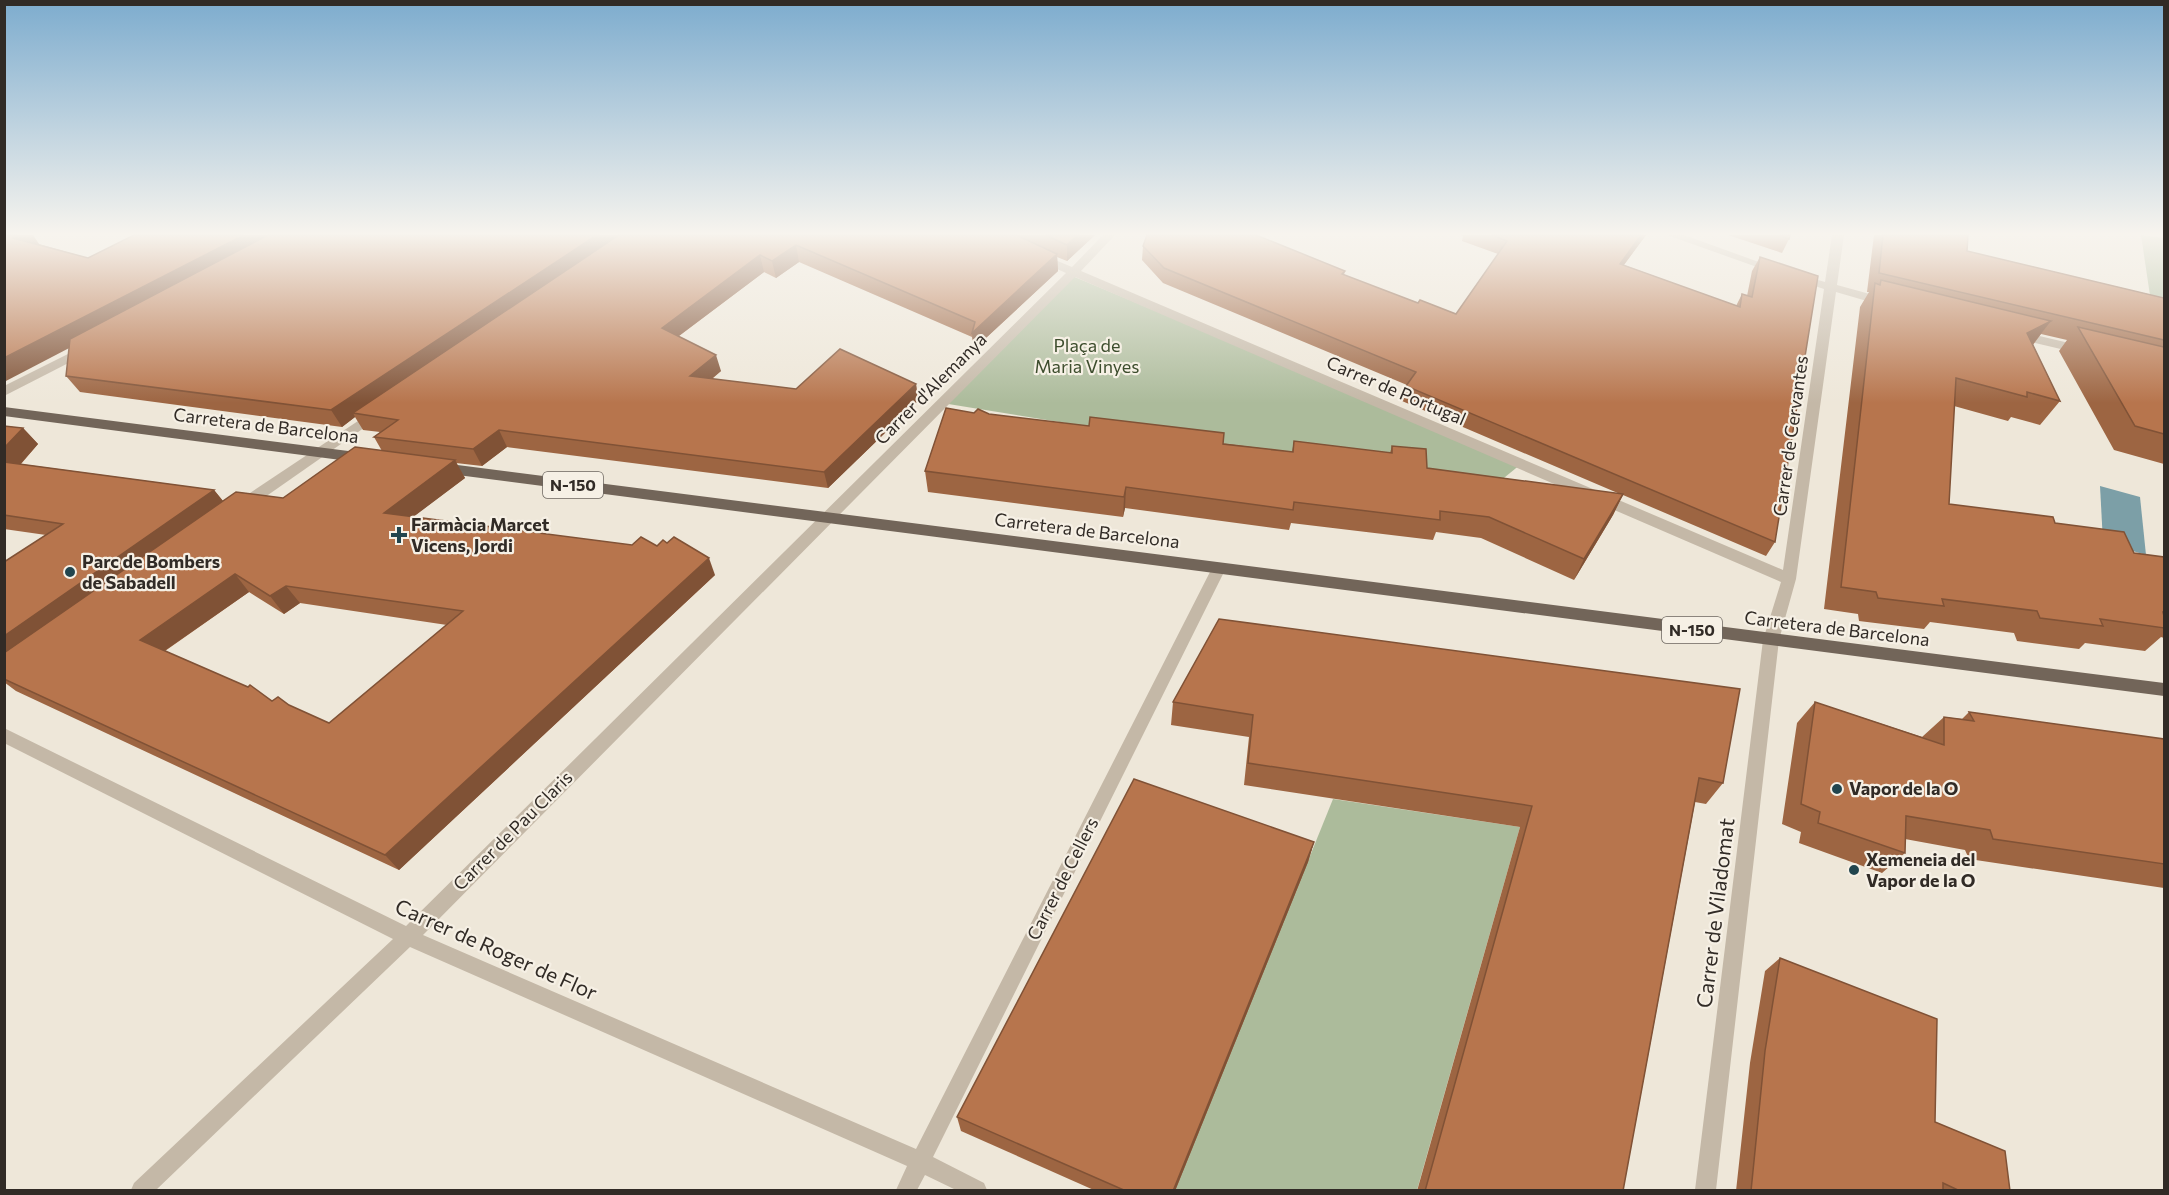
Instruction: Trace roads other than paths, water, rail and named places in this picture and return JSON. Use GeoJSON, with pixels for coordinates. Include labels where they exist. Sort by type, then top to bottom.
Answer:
{"type":"FeatureCollection","features":[{"type":"Feature","properties":{"kind":"main road","name":"Carretera de Barcelona"},"geometry":{"type":"LineString","coordinates":[[4,411],[375,459]]}},
{"type":"Feature","properties":{"kind":"main road","name":"Carretera de Barcelona"},"geometry":{"type":"LineString","coordinates":[[433,467],[2164,690]]}},
{"type":"Feature","properties":{"kind":"street","name":"Carrer d'Alemanya"},"geometry":{"type":"LineString","coordinates":[[828,517],[1053,291]]}},
{"type":"Feature","properties":{"kind":"street","name":"Carrer de Portugal"},"geometry":{"type":"LineString","coordinates":[[1119,291],[1789,579]]}},
{"type":"Feature","properties":{"kind":"street","name":"Carrer de Cervantes"},"geometry":{"type":"LineString","coordinates":[[1772,640],[1789,579],[1830,291]]}},
{"type":"Feature","properties":{"kind":"street"},"geometry":{"type":"LineString","coordinates":[[1837,291],[1899,306]]}},
{"type":"Feature","properties":{"kind":"street"},"geometry":{"type":"LineString","coordinates":[[2003,331],[2095,354]]}},
{"type":"Feature","properties":{"kind":"street"},"geometry":{"type":"LineString","coordinates":[[4,392],[93,346]]}},
{"type":"Feature","properties":{"kind":"street"},"geometry":{"type":"LineString","coordinates":[[231,513],[389,404]]}},
{"type":"Feature","properties":{"kind":"street","name":"Carrer de Pau Claris"},"geometry":{"type":"LineString","coordinates":[[141,1191],[408,937],[828,517]]}},
{"type":"Feature","properties":{"kind":"street","name":"Carrer de Cellers"},"geometry":{"type":"LineString","coordinates":[[906,1191],[1219,568]]}},
{"type":"Feature","properties":{"kind":"street","name":"Carrer de Viladomat"},"geometry":{"type":"LineString","coordinates":[[1706,1191],[1772,640]]}},
{"type":"Feature","properties":{"kind":"street","name":"Carrer de Roger de Flor"},"geometry":{"type":"LineString","coordinates":[[4,735],[408,937],[921,1162],[978,1191]]}},
{"type":"Feature","properties":{"kind":"water"},"geometry":{"type":"Polygon","coordinates":[[[2100,486],[2140,497],[2146,555],[2103,542],[2100,486]]]}},
{"type":"Feature","properties":{"kind":"place","name":"Farmàcia Marcet Vicens, Jordi"},"geometry":{"type":"Point","coordinates":[399,535]}},
{"type":"Feature","properties":{"kind":"place","name":"Parc de Bombers de Sabadell"},"geometry":{"type":"Point","coordinates":[70,572]}},
{"type":"Feature","properties":{"kind":"place","name":"Vapor de la O"},"geometry":{"type":"Point","coordinates":[1837,789]}},
{"type":"Feature","properties":{"kind":"place","name":"Xemeneia del Vapor de la O"},"geometry":{"type":"Point","coordinates":[1854,870]}},
{"type":"Feature","properties":{"kind":"park label","name":"Plaça de Maria Vinyes"},"geometry":{"type":"Point","coordinates":[1087,356]}}]}
